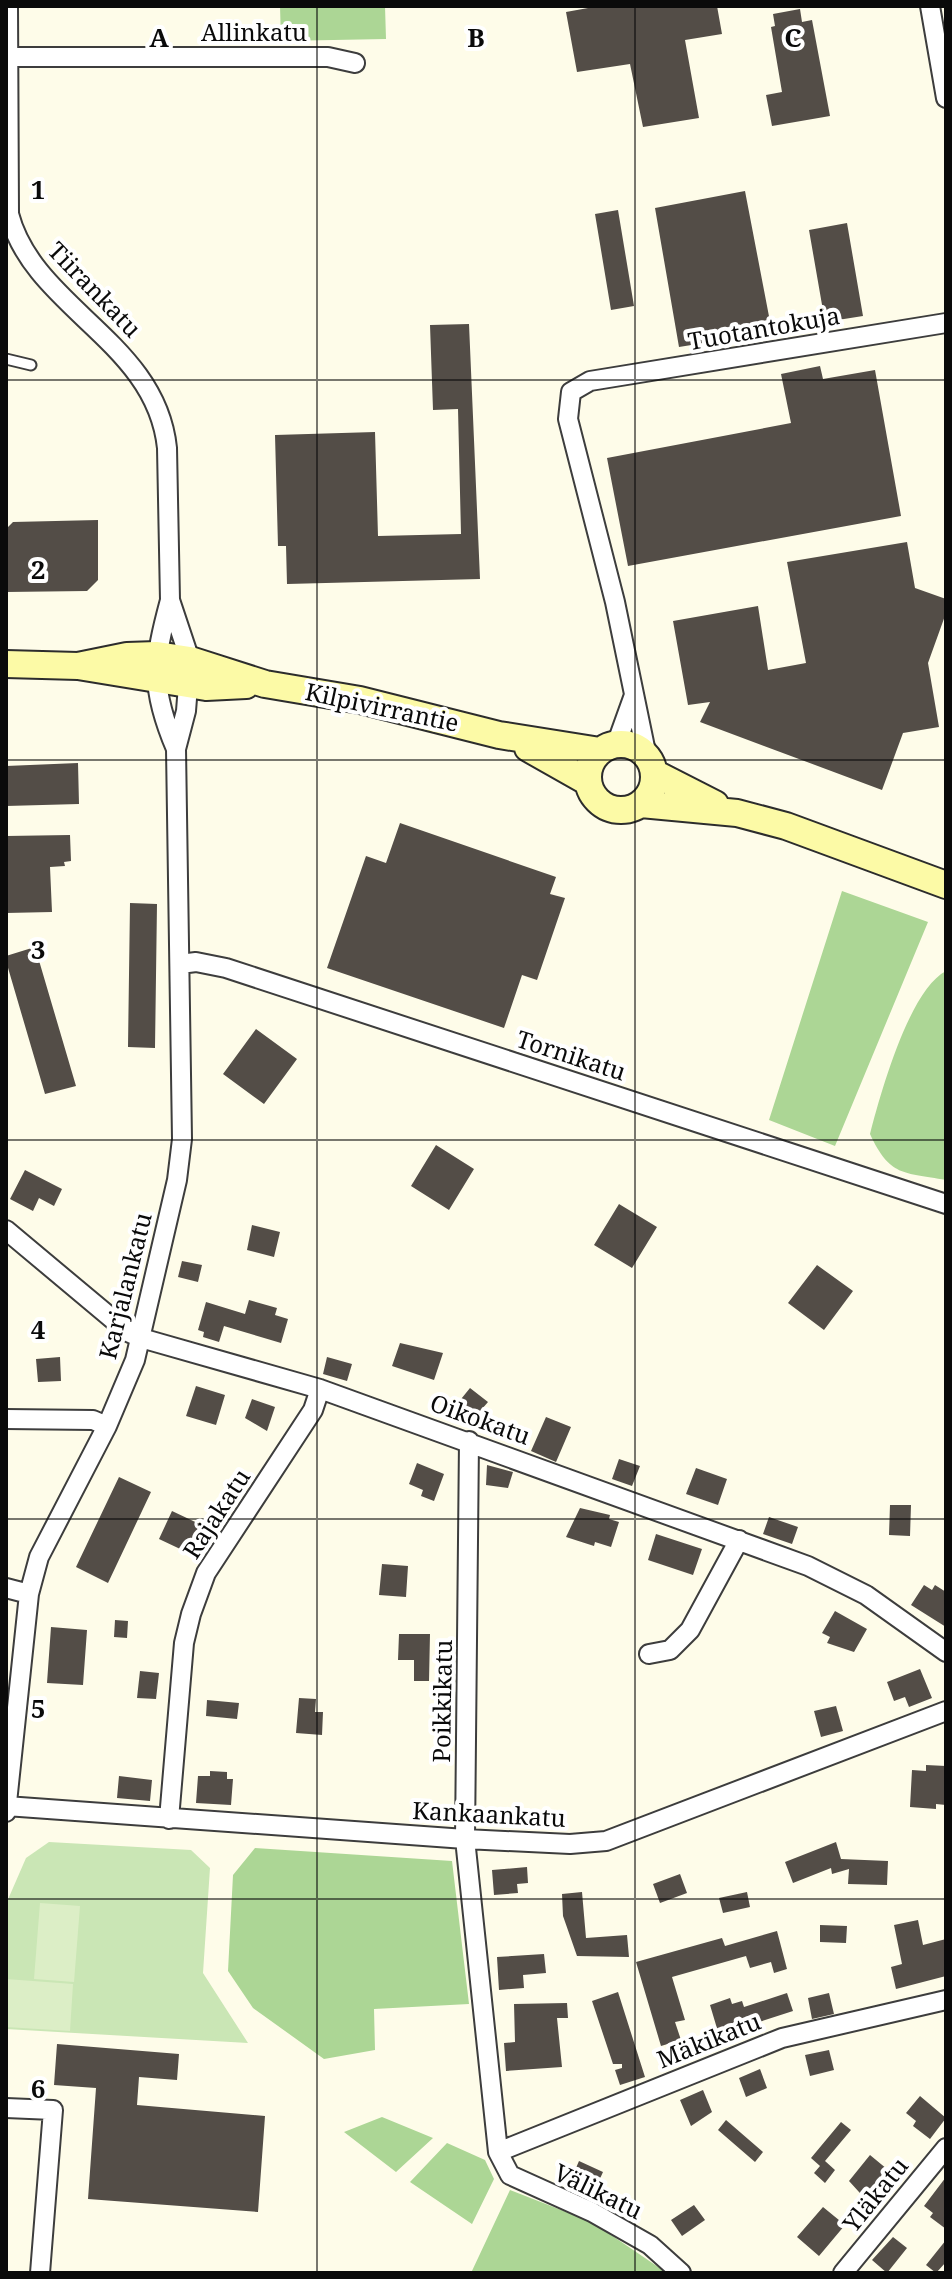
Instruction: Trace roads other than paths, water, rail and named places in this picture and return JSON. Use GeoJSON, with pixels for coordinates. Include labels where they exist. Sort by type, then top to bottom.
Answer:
{"type":"FeatureCollection","features":[{"type":"Feature","properties":{"kind":"street","name":"Tiirankatu"},"geometry":{"type":"LineString","coordinates":[[8,6],[9,214],[13,230],[33,262],[139,374],[165,427],[170,600],[156,667]]}},
{"type":"Feature","properties":{"kind":"street"},"geometry":{"type":"LineString","coordinates":[[930,6],[946,98]]}},
{"type":"Feature","properties":{"kind":"street","name":"Allinkatu"},"geometry":{"type":"LineString","coordinates":[[7,57],[328,57],[355,63]]}},
{"type":"Feature","properties":{"kind":"street","name":"Tuotantokuja"},"geometry":{"type":"LineString","coordinates":[[634,692],[568,419],[571,392],[590,381],[946,323]]}},
{"type":"Feature","properties":{"kind":"street","name":"Tiirankatu"},"geometry":{"type":"LineString","coordinates":[[170,600],[190,672]]}},
{"type":"Feature","properties":{"kind":"street","name":"Kilpivirrantie"},"geometry":{"type":"LineString","coordinates":[[6,664],[78,666],[127,656],[156,667],[360,700],[499,735],[608,748]]}},
{"type":"Feature","properties":{"kind":"street","name":"Karjalankatu"},"geometry":{"type":"LineString","coordinates":[[156,667],[160,710],[176,749]]}},
{"type":"Feature","properties":{"kind":"street","name":"Karjalankatu"},"geometry":{"type":"LineString","coordinates":[[7,1808],[29,1594],[39,1557],[107,1426],[141,1338],[177,1180],[182,1139],[176,749],[190,672]]}},
{"type":"Feature","properties":{"kind":"street"},"geometry":{"type":"LineString","coordinates":[[634,692],[608,748],[590,765],[588,782],[595,798],[608,808],[625,810],[641,804],[737,813]]}},
{"type":"Feature","properties":{"kind":"street"},"geometry":{"type":"LineString","coordinates":[[634,692],[650,765],[652,790],[641,804]]}},
{"type":"Feature","properties":{"kind":"street","name":"Kilpivirrantie"},"geometry":{"type":"LineString","coordinates":[[499,735],[559,763],[588,782]]}},
{"type":"Feature","properties":{"kind":"street"},"geometry":{"type":"LineString","coordinates":[[608,748],[633,747],[678,788],[737,813],[838,842],[946,885]]}},
{"type":"Feature","properties":{"kind":"street","name":"Tornikatu"},"geometry":{"type":"LineString","coordinates":[[180,964],[196,962],[226,968],[946,1204]]}},
{"type":"Feature","properties":{"kind":"street","name":"Oikokatu"},"geometry":{"type":"LineString","coordinates":[[6,1230],[126,1331],[141,1338],[320,1389],[808,1566],[866,1595],[946,1652]]}},
{"type":"Feature","properties":{"kind":"street","name":"Rajakatu"},"geometry":{"type":"LineString","coordinates":[[169,1819],[184,1643],[191,1614],[206,1573],[313,1410],[320,1389]]}},
{"type":"Feature","properties":{"kind":"street"},"geometry":{"type":"LineString","coordinates":[[6,1419],[93,1420],[107,1426]]}},
{"type":"Feature","properties":{"kind":"street","name":"Poikkikatu"},"geometry":{"type":"LineString","coordinates":[[469,1441],[465,1839],[498,2152]]}},
{"type":"Feature","properties":{"kind":"street"},"geometry":{"type":"LineString","coordinates":[[649,1654],[670,1650],[690,1630],[739,1540]]}},
{"type":"Feature","properties":{"kind":"street"},"geometry":{"type":"LineString","coordinates":[[6,1588],[29,1594]]}},
{"type":"Feature","properties":{"kind":"street","name":"Kankaankatu"},"geometry":{"type":"LineString","coordinates":[[7,1808],[465,1839],[570,1844],[606,1841],[946,1711]]}},
{"type":"Feature","properties":{"kind":"street","name":"Mäkikatu"},"geometry":{"type":"LineString","coordinates":[[498,2152],[782,2038],[946,2000]]}},
{"type":"Feature","properties":{"kind":"street"},"geometry":{"type":"LineString","coordinates":[[6,2108],[53,2110],[40,2273]]}},
{"type":"Feature","properties":{"kind":"street","name":"Yläkatu"},"geometry":{"type":"LineString","coordinates":[[843,2273],[946,2148]]}},
{"type":"Feature","properties":{"kind":"street","name":"Välikatu"},"geometry":{"type":"LineString","coordinates":[[498,2152],[510,2175],[592,2212],[650,2245],[681,2273]]}},
{"type":"Feature","properties":{"kind":"lane"},"geometry":{"type":"LineString","coordinates":[[6,359],[31,365]]}}]}
